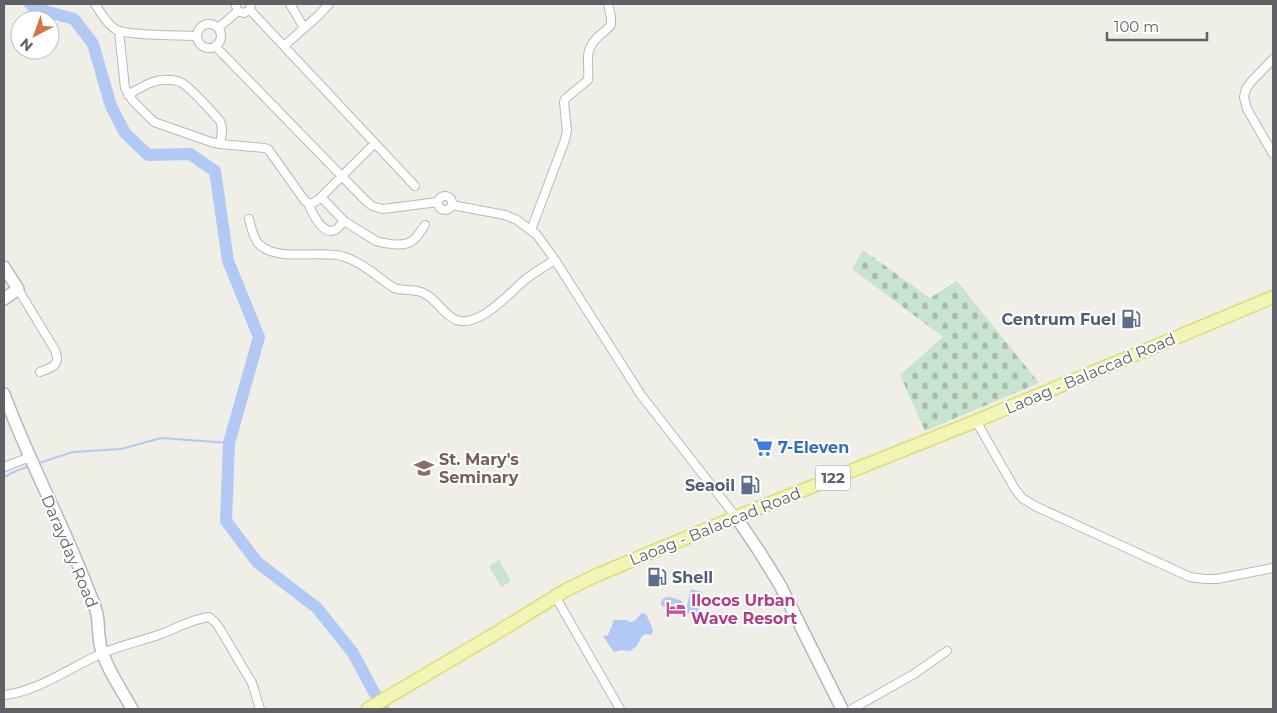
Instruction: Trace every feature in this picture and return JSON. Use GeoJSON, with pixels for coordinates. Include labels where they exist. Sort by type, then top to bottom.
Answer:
{"type":"FeatureCollection","features":[{"type":"Feature","properties":{"kind":"main road","name":"Laoag - Balaccad Road"},"geometry":{"type":"LineString","coordinates":[[368,709],[555,596],[597,575],[976,421],[1273,297]]}},
{"type":"Feature","properties":{"kind":"street"},"geometry":{"type":"LineString","coordinates":[[95,4],[107,23],[119,31],[197,36]]}},
{"type":"Feature","properties":{"kind":"street"},"geometry":{"type":"LineString","coordinates":[[290,4],[304,28]]}},
{"type":"Feature","properties":{"kind":"street"},"geometry":{"type":"LineString","coordinates":[[284,46],[319,15],[328,4]]}},
{"type":"Feature","properties":{"kind":"street"},"geometry":{"type":"LineString","coordinates":[[531,230],[565,140],[567,132],[565,99],[588,80],[587,62],[589,50],[611,22],[608,4]]}},
{"type":"Feature","properties":{"kind":"street"},"geometry":{"type":"LineString","coordinates":[[218,28],[237,7],[244,13],[251,7],[284,46],[415,186]]}},
{"type":"Feature","properties":{"kind":"street"},"geometry":{"type":"LineString","coordinates":[[211,24],[218,28],[220,40],[215,46],[203,46],[200,43],[197,36],[203,25],[211,24]]}},
{"type":"Feature","properties":{"kind":"street"},"geometry":{"type":"LineString","coordinates":[[119,31],[125,88],[133,101],[154,122],[220,144],[268,149],[308,203],[321,226],[333,231],[344,221]]}},
{"type":"Feature","properties":{"kind":"street"},"geometry":{"type":"LineString","coordinates":[[215,46],[372,206],[383,209],[438,202],[439,207],[443,210],[449,209],[452,205],[505,215],[517,220],[537,235],[641,395],[736,517],[759,551],[780,586],[842,709]]}},
{"type":"Feature","properties":{"kind":"street"},"geometry":{"type":"LineString","coordinates":[[1273,59],[1251,82],[1246,89],[1244,97],[1246,108],[1273,154]]}},
{"type":"Feature","properties":{"kind":"street"},"geometry":{"type":"LineString","coordinates":[[128,95],[159,80],[180,82],[190,89],[220,121],[222,126],[220,144]]}},
{"type":"Feature","properties":{"kind":"street"},"geometry":{"type":"LineString","coordinates":[[308,203],[314,203],[321,197],[375,143]]}},
{"type":"Feature","properties":{"kind":"street"},"geometry":{"type":"LineString","coordinates":[[321,197],[344,221],[376,241],[388,244],[407,244],[412,242],[425,225]]}},
{"type":"Feature","properties":{"kind":"street"},"geometry":{"type":"LineString","coordinates":[[249,219],[254,238],[258,244],[270,251],[347,257],[394,288],[420,291],[427,294],[449,316],[463,322],[481,317],[526,280],[555,260]]}},
{"type":"Feature","properties":{"kind":"street"},"geometry":{"type":"LineString","coordinates":[[4,267],[55,350],[58,358],[58,361],[53,366],[40,372]]}},
{"type":"Feature","properties":{"kind":"street"},"geometry":{"type":"LineString","coordinates":[[4,299],[18,289]]}},
{"type":"Feature","properties":{"kind":"street","name":"Darayday Road"},"geometry":{"type":"LineString","coordinates":[[4,394],[94,606],[97,615],[100,646],[132,709]]}},
{"type":"Feature","properties":{"kind":"street"},"geometry":{"type":"LineString","coordinates":[[976,421],[1015,489],[1022,498],[1035,506],[1190,576],[1218,579],[1273,568]]}},
{"type":"Feature","properties":{"kind":"street"},"geometry":{"type":"LineString","coordinates":[[4,467],[31,459]]}},
{"type":"Feature","properties":{"kind":"street"},"geometry":{"type":"LineString","coordinates":[[555,596],[620,709]]}},
{"type":"Feature","properties":{"kind":"street"},"geometry":{"type":"LineString","coordinates":[[4,695],[17,693],[35,686],[103,653],[208,617],[220,629],[252,684],[260,709]]}},
{"type":"Feature","properties":{"kind":"street"},"geometry":{"type":"LineString","coordinates":[[852,709],[914,674],[947,651]]}},
{"type":"Feature","properties":{"kind":"green space"},"geometry":{"type":"Polygon","coordinates":[[[863,250],[930,298],[957,281],[1039,383],[925,431],[900,375],[943,337],[852,269],[863,250]]]}},
{"type":"Feature","properties":{"kind":"green space"},"geometry":{"type":"Polygon","coordinates":[[[499,560],[511,581],[501,587],[489,566],[499,560]]]}},
{"type":"Feature","properties":{"kind":"water"},"geometry":{"type":"Polygon","coordinates":[[[691,589],[702,592],[697,616],[685,613],[691,589]]]}},
{"type":"Feature","properties":{"kind":"water"},"geometry":{"type":"Polygon","coordinates":[[[667,597],[682,601],[682,608],[680,610],[661,605],[662,600],[667,597]]]}},
{"type":"Feature","properties":{"kind":"water"},"geometry":{"type":"Polygon","coordinates":[[[641,613],[646,614],[652,627],[653,632],[651,635],[646,634],[642,636],[637,646],[630,651],[621,650],[614,652],[603,636],[608,635],[614,620],[631,622],[636,620],[641,613]]]}},
{"type":"Feature","properties":{"kind":"waterway"},"geometry":{"type":"LineString","coordinates":[[30,4],[37,9],[74,19],[93,44],[111,106],[125,133],[148,155],[190,154],[215,171],[228,261],[259,337],[229,443],[226,521],[257,562],[317,608],[353,653],[383,709]]}},
{"type":"Feature","properties":{"kind":"waterway"},"geometry":{"type":"LineString","coordinates":[[39,463],[73,452],[121,449],[161,438],[229,443]]}},
{"type":"Feature","properties":{"kind":"waterway"},"geometry":{"type":"LineString","coordinates":[[4,477],[29,466]]}},
{"type":"Feature","properties":{"kind":"place","name":"Centrum Fuel"},"geometry":{"type":"Point","coordinates":[1131,319]}},
{"type":"Feature","properties":{"kind":"place","name":"7-Eleven"},"geometry":{"type":"Point","coordinates":[763,447]}},
{"type":"Feature","properties":{"kind":"place","name":"St. Mary's Seminary"},"geometry":{"type":"Point","coordinates":[424,468]}},
{"type":"Feature","properties":{"kind":"place","name":"Seaoil"},"geometry":{"type":"Point","coordinates":[750,485]}},
{"type":"Feature","properties":{"kind":"place","name":"Shell"},"geometry":{"type":"Point","coordinates":[657,577]}},
{"type":"Feature","properties":{"kind":"place","name":"Ilocos Urban Wave Resort"},"geometry":{"type":"Point","coordinates":[676,609]}}]}
